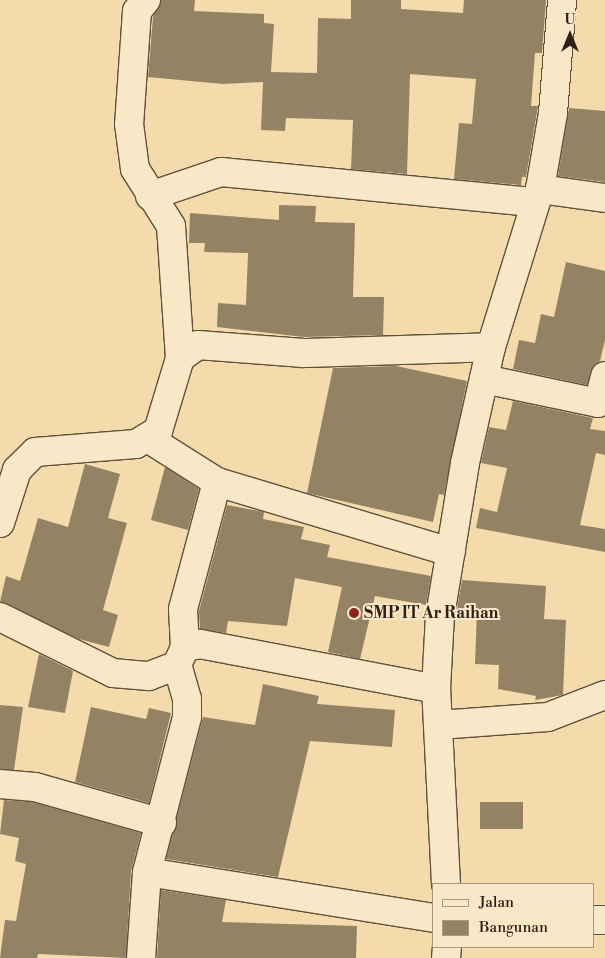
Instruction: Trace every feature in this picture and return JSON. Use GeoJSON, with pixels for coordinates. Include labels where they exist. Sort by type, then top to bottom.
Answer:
{"type":"FeatureCollection","features":[{"type":"Feature","properties":{"kind":"street"},"geometry":{"type":"LineString","coordinates":[[0,524],[17,470],[35,452],[124,446],[149,439],[164,419],[180,358],[171,226],[150,196],[135,169],[129,124],[138,11],[146,0]]}},
{"type":"Feature","properties":{"kind":"street"},"geometry":{"type":"LineString","coordinates":[[446,883],[436,689],[440,616],[491,347],[537,195],[554,113],[562,0]]}},
{"type":"Feature","properties":{"kind":"street"},"geometry":{"type":"LineString","coordinates":[[150,196],[221,172],[537,195],[605,198]]}},
{"type":"Feature","properties":{"kind":"street"},"geometry":{"type":"LineString","coordinates":[[180,358],[198,345],[212,344],[304,353],[491,347]]}},
{"type":"Feature","properties":{"kind":"street"},"geometry":{"type":"LineString","coordinates":[[484,379],[598,402],[605,376]]}},
{"type":"Feature","properties":{"kind":"street"},"geometry":{"type":"LineString","coordinates":[[149,439],[217,482],[451,552]]}},
{"type":"Feature","properties":{"kind":"street"},"geometry":{"type":"LineString","coordinates":[[141,958],[148,872],[162,824],[187,717],[188,699],[181,656],[183,609],[217,482]]}},
{"type":"Feature","properties":{"kind":"street"},"geometry":{"type":"LineString","coordinates":[[0,617],[113,673],[149,676],[200,644],[436,689]]}},
{"type":"Feature","properties":{"kind":"street"},"geometry":{"type":"LineString","coordinates":[[438,725],[548,717],[605,695]]}},
{"type":"Feature","properties":{"kind":"street"},"geometry":{"type":"LineString","coordinates":[[0,784],[36,787],[162,824]]}},
{"type":"Feature","properties":{"kind":"street"},"geometry":{"type":"LineString","coordinates":[[148,872],[432,918]]}},
{"type":"Feature","properties":{"kind":"building"},"geometry":{"type":"Polygon","coordinates":[[[161,0],[195,0],[194,11],[264,14],[264,23],[274,24],[271,72],[317,73],[318,18],[351,19],[351,0],[401,0],[401,9],[463,13],[464,0],[546,0],[542,53],[535,53],[531,106],[538,106],[526,177],[522,177],[521,185],[454,179],[459,123],[472,124],[476,79],[410,74],[407,174],[351,169],[353,120],[286,118],[285,131],[261,130],[263,82],[223,84],[148,77],[153,17],[161,0]]]}},
{"type":"Feature","properties":{"kind":"building"},"geometry":{"type":"Polygon","coordinates":[[[569,108],[605,111],[605,182],[558,176],[569,108]]]}},
{"type":"Feature","properties":{"kind":"building"},"geometry":{"type":"Polygon","coordinates":[[[279,205],[316,206],[315,222],[355,223],[353,297],[384,297],[383,335],[304,337],[217,327],[218,303],[246,305],[248,253],[204,252],[205,243],[189,243],[190,213],[279,220],[279,205]]]}},
{"type":"Feature","properties":{"kind":"building"},"geometry":{"type":"Polygon","coordinates":[[[566,262],[605,271],[605,340],[600,361],[594,365],[587,385],[513,369],[519,340],[535,343],[541,314],[554,317],[566,262]]]}},
{"type":"Feature","properties":{"kind":"building"},"geometry":{"type":"Polygon","coordinates":[[[396,366],[467,381],[444,495],[439,494],[433,522],[307,493],[333,368],[396,366]]]}},
{"type":"Feature","properties":{"kind":"building"},"geometry":{"type":"Polygon","coordinates":[[[513,401],[593,418],[590,429],[605,431],[605,455],[596,453],[580,525],[605,529],[605,552],[476,528],[480,508],[497,512],[507,468],[481,463],[489,427],[506,430],[513,401]]]}},
{"type":"Feature","properties":{"kind":"building"},"geometry":{"type":"Polygon","coordinates":[[[85,464],[120,474],[108,518],[127,523],[103,610],[118,615],[109,647],[79,639],[0,602],[6,576],[20,581],[38,518],[68,527],[85,464]]]}},
{"type":"Feature","properties":{"kind":"building"},"geometry":{"type":"Polygon","coordinates":[[[165,467],[199,489],[188,530],[151,520],[165,467]]]}},
{"type":"Feature","properties":{"kind":"building"},"geometry":{"type":"Polygon","coordinates":[[[227,505],[264,512],[263,519],[304,527],[301,539],[330,545],[327,557],[431,576],[426,605],[375,596],[360,659],[328,652],[342,587],[295,578],[287,626],[228,621],[226,633],[200,629],[199,611],[227,505]]]}},
{"type":"Feature","properties":{"kind":"building"},"geometry":{"type":"Polygon","coordinates":[[[462,580],[546,586],[544,619],[566,620],[563,695],[535,700],[536,696],[498,689],[499,665],[475,664],[477,611],[457,609],[462,580]]]}},
{"type":"Feature","properties":{"kind":"building"},"geometry":{"type":"Polygon","coordinates":[[[39,654],[73,671],[65,713],[28,707],[39,654]]]}},
{"type":"Feature","properties":{"kind":"building"},"geometry":{"type":"Polygon","coordinates":[[[263,684],[319,696],[317,704],[395,710],[392,747],[310,741],[278,877],[166,859],[203,717],[255,725],[263,684]]]}},
{"type":"Feature","properties":{"kind":"building"},"geometry":{"type":"Polygon","coordinates":[[[0,705],[23,707],[14,770],[0,769],[0,705]]]}},
{"type":"Feature","properties":{"kind":"building"},"geometry":{"type":"Polygon","coordinates":[[[91,707],[146,719],[149,708],[171,713],[149,803],[75,782],[91,707]]]}},
{"type":"Feature","properties":{"kind":"building"},"geometry":{"type":"Polygon","coordinates":[[[4,800],[32,802],[141,833],[131,871],[126,958],[38,954],[37,958],[0,958],[5,920],[16,921],[26,864],[15,861],[19,838],[0,834],[4,800]]]}},
{"type":"Feature","properties":{"kind":"building"},"geometry":{"type":"Polygon","coordinates":[[[480,802],[523,802],[523,829],[480,829],[480,802]]]}},
{"type":"Feature","properties":{"kind":"building"},"geometry":{"type":"Polygon","coordinates":[[[161,890],[226,900],[222,922],[357,926],[356,958],[157,958],[161,890]]]}},
{"type":"Feature","properties":{"kind":"place","name":"SMP IT Ar Raihan"},"geometry":{"type":"Point","coordinates":[354,613]}}]}
